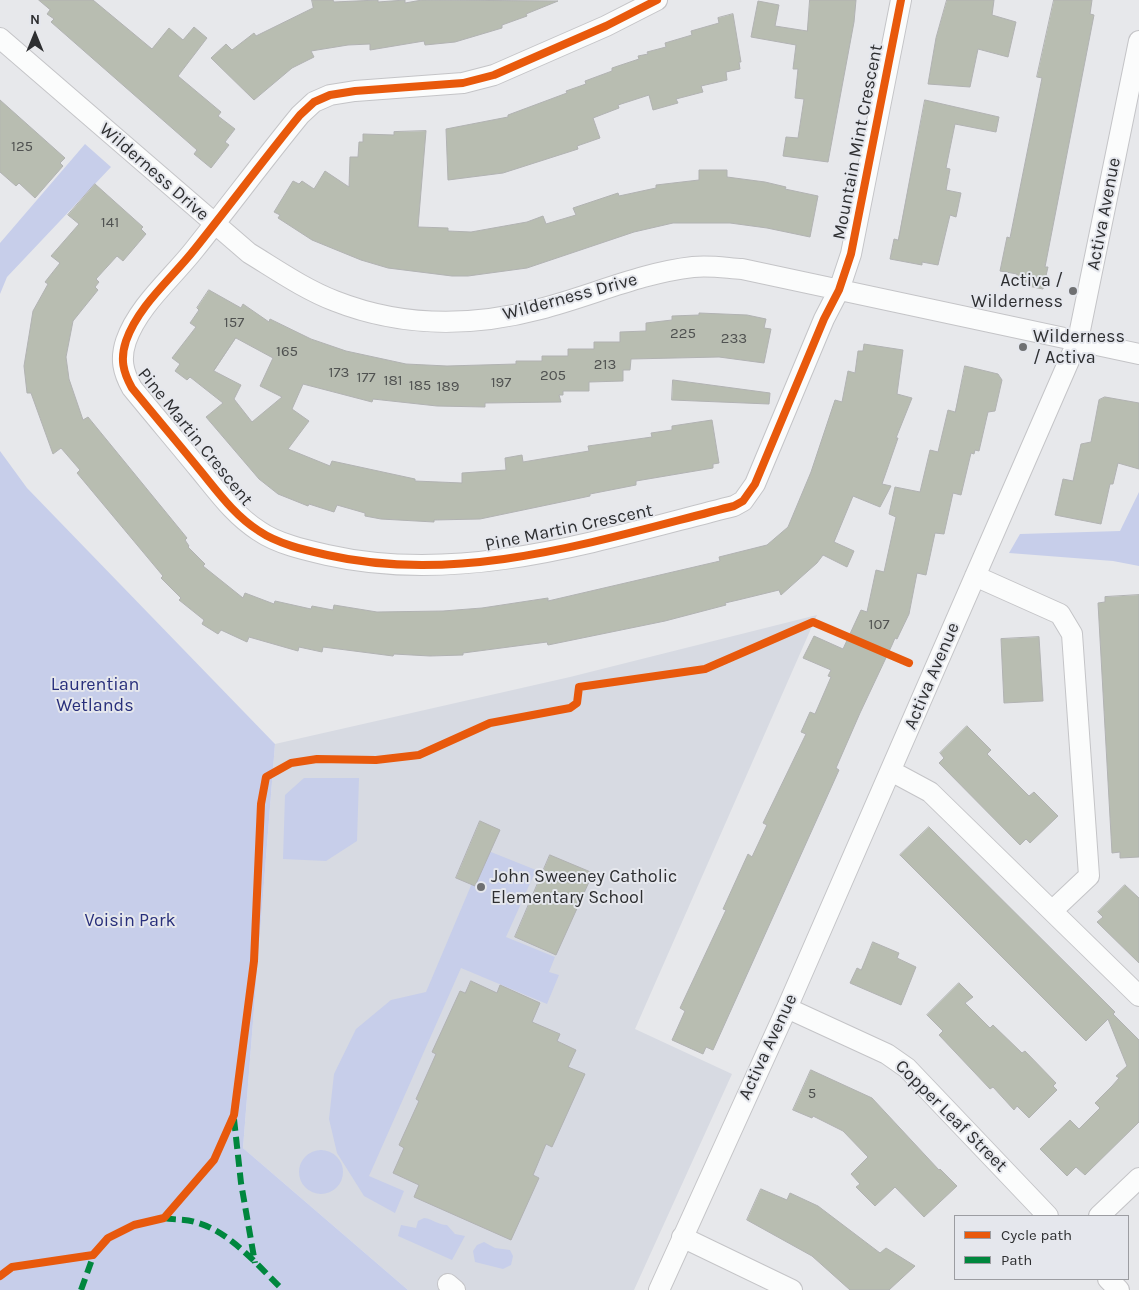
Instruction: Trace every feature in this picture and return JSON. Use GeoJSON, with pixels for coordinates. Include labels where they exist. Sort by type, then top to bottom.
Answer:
{"type":"FeatureCollection","features":[{"type":"Feature","properties":{"kind":"street"},"geometry":{"type":"LineString","coordinates":[[214,225],[290,127],[314,102],[330,95],[355,91],[464,83],[494,75],[606,26],[657,0]]}},
{"type":"Feature","properties":{"kind":"street","name":"Mountain Mint Crescent"},"geometry":{"type":"LineString","coordinates":[[839,290],[851,254],[901,0]]}},
{"type":"Feature","properties":{"kind":"street","name":"Wilderness Drive"},"geometry":{"type":"LineString","coordinates":[[0,38],[214,225],[249,253],[294,281],[335,301],[396,318],[445,323],[478,321],[539,309],[642,277],[695,267],[742,269],[1139,354]]}},
{"type":"Feature","properties":{"kind":"street","name":"Activa Avenue"},"geometry":{"type":"LineString","coordinates":[[659,1290],[787,1008],[1078,340],[1132,117],[1139,41]]}},
{"type":"Feature","properties":{"kind":"street","name":"Pine Martin Crescent"},"geometry":{"type":"LineString","coordinates":[[214,225],[144,310],[126,340],[121,358],[125,375],[132,388],[237,516],[261,533],[284,543],[351,560],[420,566],[468,565],[554,551],[734,506],[743,501],[755,484],[824,319],[839,290]]}},
{"type":"Feature","properties":{"kind":"street"},"geometry":{"type":"LineString","coordinates":[[975,576],[1060,614],[1072,634],[1089,876],[1052,911]]}},
{"type":"Feature","properties":{"kind":"street"},"geometry":{"type":"LineString","coordinates":[[890,772],[930,792],[1139,996]]}},
{"type":"Feature","properties":{"kind":"street","name":"Copper Leaf Street"},"geometry":{"type":"LineString","coordinates":[[787,1008],[887,1054],[907,1068],[1047,1215]]}},
{"type":"Feature","properties":{"kind":"street"},"geometry":{"type":"LineString","coordinates":[[1100,1215],[1139,1178]]}},
{"type":"Feature","properties":{"kind":"street"},"geometry":{"type":"LineString","coordinates":[[682,1238],[792,1290]]}},
{"type":"Feature","properties":{"kind":"street"},"geometry":{"type":"LineString","coordinates":[[1109,1280],[1119,1290]]}},
{"type":"Feature","properties":{"kind":"shaded area","name":"John Sweeney Catholic Elementary School"},"geometry":{"type":"Polygon","coordinates":[[[817,615],[635,1029],[732,1074],[634,1290],[408,1290],[243,1148],[275,744],[570,677],[817,615]]]}},
{"type":"Feature","properties":{"kind":"green space"},"geometry":{"type":"Polygon","coordinates":[[[85,144],[111,167],[7,277],[0,294],[0,243],[85,144]]]}},
{"type":"Feature","properties":{"kind":"green space","name":"Voisin Park"},"geometry":{"type":"Polygon","coordinates":[[[0,451],[27,488],[275,744],[243,1148],[408,1290],[0,1290],[0,451]]]}},
{"type":"Feature","properties":{"kind":"green space"},"geometry":{"type":"Polygon","coordinates":[[[1139,492],[1139,566],[1113,561],[1009,553],[1020,534],[1120,531],[1139,492]]]}},
{"type":"Feature","properties":{"kind":"green space"},"geometry":{"type":"Polygon","coordinates":[[[304,778],[359,778],[357,841],[326,861],[283,859],[285,795],[304,778]]]}},
{"type":"Feature","properties":{"kind":"green space"},"geometry":{"type":"Polygon","coordinates":[[[486,850],[536,870],[506,937],[555,957],[549,972],[559,975],[547,1004],[461,968],[369,1176],[404,1191],[395,1213],[364,1196],[337,1153],[329,1119],[334,1074],[356,1029],[391,1000],[426,992],[486,850]]]}},
{"type":"Feature","properties":{"kind":"green space"},"geometry":{"type":"Polygon","coordinates":[[[321,1150],[333,1154],[339,1160],[343,1172],[339,1184],[333,1190],[321,1194],[309,1190],[303,1184],[299,1172],[303,1160],[309,1154],[321,1150]]]}},
{"type":"Feature","properties":{"kind":"green space"},"geometry":{"type":"Polygon","coordinates":[[[424,1218],[447,1225],[455,1234],[465,1236],[452,1260],[398,1236],[401,1225],[416,1228],[418,1221],[424,1218]]]}},
{"type":"Feature","properties":{"kind":"green space"},"geometry":{"type":"Polygon","coordinates":[[[484,1242],[495,1248],[510,1250],[513,1256],[511,1265],[503,1269],[475,1262],[473,1251],[477,1245],[484,1242]]]}},
{"type":"Feature","properties":{"kind":"building"},"geometry":{"type":"Polygon","coordinates":[[[39,0],[93,0],[152,49],[169,28],[183,40],[194,27],[207,38],[178,76],[221,112],[218,116],[235,129],[225,142],[229,145],[211,168],[194,154],[197,150],[51,22],[54,19],[47,14],[50,10],[39,0]]]}},
{"type":"Feature","properties":{"kind":"building"},"geometry":{"type":"Polygon","coordinates":[[[312,0],[333,0],[334,2],[378,0],[378,2],[405,0],[405,3],[422,0],[558,1],[526,14],[527,16],[502,25],[502,28],[455,42],[425,45],[424,41],[370,50],[370,44],[348,45],[311,51],[314,57],[292,68],[254,100],[211,58],[226,44],[232,50],[254,33],[256,36],[313,8],[312,0]]]}},
{"type":"Feature","properties":{"kind":"building"},"geometry":{"type":"Polygon","coordinates":[[[810,0],[856,0],[854,22],[828,162],[783,156],[786,137],[798,138],[804,99],[795,98],[798,69],[793,69],[796,45],[751,37],[758,1],[779,5],[775,26],[807,31],[810,0]]]}},
{"type":"Feature","properties":{"kind":"building"},"geometry":{"type":"Polygon","coordinates":[[[947,0],[994,0],[992,15],[1016,22],[1008,57],[978,49],[970,87],[928,84],[936,38],[947,0]]]}},
{"type":"Feature","properties":{"kind":"building"},"geometry":{"type":"Polygon","coordinates":[[[1054,0],[1092,0],[1090,14],[1094,15],[1045,267],[1048,267],[1043,289],[1023,285],[1023,282],[1016,281],[1017,274],[1000,271],[1007,237],[1010,238],[1042,78],[1037,77],[1054,0]]]}},
{"type":"Feature","properties":{"kind":"building"},"geometry":{"type":"Polygon","coordinates":[[[733,14],[741,62],[739,62],[740,69],[726,72],[727,80],[701,86],[703,92],[676,99],[678,103],[653,110],[649,95],[618,105],[619,108],[593,118],[600,138],[577,146],[578,149],[503,173],[448,180],[446,129],[508,117],[508,115],[567,93],[566,91],[586,84],[585,81],[612,71],[612,68],[639,59],[638,56],[648,54],[647,52],[666,47],[665,43],[692,35],[691,31],[719,23],[718,18],[733,14]]]}},
{"type":"Feature","properties":{"kind":"building"},"geometry":{"type":"Polygon","coordinates":[[[0,100],[65,158],[60,163],[63,166],[35,198],[19,183],[16,186],[0,172],[0,100]]]}},
{"type":"Feature","properties":{"kind":"building"},"geometry":{"type":"Polygon","coordinates":[[[925,100],[999,117],[996,132],[955,124],[946,168],[950,169],[946,190],[961,193],[956,217],[950,215],[938,265],[922,262],[922,265],[890,259],[894,239],[898,240],[925,100]]]}},
{"type":"Feature","properties":{"kind":"building"},"geometry":{"type":"Polygon","coordinates":[[[426,131],[418,227],[448,228],[448,231],[471,232],[527,222],[543,216],[546,224],[576,215],[573,208],[618,193],[619,196],[656,188],[656,185],[699,180],[699,170],[727,170],[727,177],[765,182],[786,187],[785,189],[818,196],[810,237],[730,223],[673,223],[634,232],[527,268],[468,276],[452,276],[388,268],[361,260],[312,240],[278,218],[280,215],[274,212],[293,181],[299,184],[302,181],[314,189],[325,171],[349,187],[350,157],[358,157],[359,142],[363,142],[363,134],[394,135],[394,132],[426,131]]]}},
{"type":"Feature","properties":{"kind":"building"},"geometry":{"type":"Polygon","coordinates":[[[95,184],[143,227],[141,229],[146,234],[123,261],[117,256],[96,279],[99,282],[95,287],[98,290],[73,321],[66,357],[69,379],[83,420],[88,417],[187,538],[185,540],[188,547],[205,564],[203,566],[243,598],[245,593],[274,604],[275,601],[311,609],[312,606],[333,610],[334,605],[377,612],[443,611],[482,608],[548,598],[548,601],[720,561],[719,557],[767,545],[788,527],[811,472],[835,400],[842,402],[848,371],[855,373],[858,351],[863,351],[864,344],[903,350],[897,394],[912,398],[896,438],[898,438],[882,484],[891,486],[880,507],[853,496],[834,542],[854,551],[847,567],[823,555],[817,563],[781,595],[779,590],[725,603],[726,605],[665,621],[548,645],[547,642],[463,653],[463,655],[430,656],[394,654],[393,656],[323,647],[322,652],[299,647],[298,651],[249,637],[247,642],[221,630],[218,634],[202,624],[204,620],[179,600],[181,598],[161,578],[163,576],[77,473],[80,470],[61,448],[53,454],[31,393],[27,393],[24,366],[33,311],[48,284],[45,282],[60,263],[51,256],[79,224],[68,215],[95,184]]]}},
{"type":"Feature","properties":{"kind":"building"},"geometry":{"type":"Polygon","coordinates":[[[209,290],[241,308],[243,304],[269,322],[270,319],[311,339],[346,351],[406,364],[447,366],[516,364],[516,361],[542,361],[542,356],[568,356],[568,349],[594,349],[594,342],[620,342],[620,332],[646,331],[646,323],[672,320],[672,316],[699,315],[699,313],[747,315],[766,319],[764,328],[771,329],[764,363],[719,357],[631,359],[630,370],[623,370],[623,381],[589,382],[589,391],[563,391],[563,395],[559,395],[561,402],[485,403],[485,407],[437,406],[373,399],[372,402],[303,384],[292,409],[309,421],[288,449],[330,466],[332,461],[415,479],[415,481],[462,483],[462,473],[506,470],[505,458],[522,455],[523,462],[589,451],[588,446],[652,437],[651,433],[672,430],[672,426],[712,420],[719,463],[713,464],[713,468],[636,481],[636,485],[480,519],[434,520],[434,522],[381,519],[365,516],[365,513],[337,505],[334,512],[309,504],[308,506],[278,494],[259,479],[206,417],[223,403],[190,377],[187,380],[175,371],[180,364],[172,358],[196,327],[190,323],[199,310],[197,308],[209,290]],[[236,338],[214,371],[241,385],[234,399],[252,422],[282,397],[260,386],[273,358],[236,338]]]}},
{"type":"Feature","properties":{"kind":"building"},"geometry":{"type":"Polygon","coordinates":[[[965,366],[998,374],[1002,380],[995,411],[988,412],[979,451],[975,450],[974,454],[971,453],[961,495],[953,493],[944,534],[935,533],[926,575],[917,573],[909,614],[897,639],[895,638],[860,713],[836,768],[839,770],[713,1050],[706,1047],[703,1054],[672,1040],[685,1011],[680,1008],[726,910],[723,909],[748,854],[752,857],[767,825],[763,823],[806,734],[801,732],[810,712],[815,714],[831,677],[828,676],[831,670],[803,658],[814,636],[843,649],[861,610],[867,612],[876,570],[884,572],[896,517],[889,514],[895,487],[920,492],[930,450],[938,452],[948,410],[955,412],[965,366]]]}},
{"type":"Feature","properties":{"kind":"building"},"geometry":{"type":"Polygon","coordinates":[[[673,380],[770,393],[769,404],[672,400],[673,380]]]}},
{"type":"Feature","properties":{"kind":"building"},"geometry":{"type":"Polygon","coordinates":[[[1105,397],[1139,403],[1139,469],[1118,463],[1113,484],[1110,484],[1101,524],[1055,515],[1063,479],[1073,481],[1081,444],[1091,442],[1099,400],[1105,397]]]}},
{"type":"Feature","properties":{"kind":"building"},"geometry":{"type":"Polygon","coordinates":[[[1139,595],[1139,857],[1120,858],[1120,852],[1112,853],[1098,603],[1105,602],[1105,597],[1139,595]]]}},
{"type":"Feature","properties":{"kind":"building"},"geometry":{"type":"Polygon","coordinates":[[[1039,637],[1043,701],[1004,703],[1001,639],[1039,637]]]}},
{"type":"Feature","properties":{"kind":"building"},"geometry":{"type":"Polygon","coordinates":[[[967,726],[991,750],[987,754],[1029,796],[1034,792],[1058,816],[1030,843],[1026,839],[1020,845],[939,763],[944,758],[940,753],[967,726]]]}},
{"type":"Feature","properties":{"kind":"building"},"geometry":{"type":"Polygon","coordinates":[[[480,821],[500,830],[475,886],[456,878],[480,821]]]}},
{"type":"Feature","properties":{"kind":"building"},"geometry":{"type":"Polygon","coordinates":[[[929,827],[1115,1012],[1113,1014],[1139,1040],[1139,1122],[1085,1175],[1076,1167],[1067,1176],[1040,1149],[1070,1120],[1079,1129],[1100,1108],[1095,1103],[1119,1078],[1116,1076],[1127,1066],[1108,1019],[1086,1041],[900,855],[929,827]]]}},
{"type":"Feature","properties":{"kind":"building"},"geometry":{"type":"Polygon","coordinates":[[[550,855],[593,873],[556,955],[515,937],[550,855]]]}},
{"type":"Feature","properties":{"kind":"building"},"geometry":{"type":"Polygon","coordinates":[[[1125,885],[1139,898],[1139,963],[1097,922],[1103,917],[1098,912],[1125,885]]]}},
{"type":"Feature","properties":{"kind":"building"},"geometry":{"type":"Polygon","coordinates":[[[873,942],[899,953],[897,958],[916,967],[901,1005],[850,983],[857,968],[861,970],[873,942]]]}},
{"type":"Feature","properties":{"kind":"building"},"geometry":{"type":"Polygon","coordinates":[[[471,981],[497,993],[500,985],[540,1003],[532,1022],[560,1034],[557,1041],[576,1050],[568,1067],[585,1074],[552,1147],[546,1144],[533,1175],[539,1178],[511,1240],[414,1197],[419,1185],[393,1173],[404,1148],[399,1145],[419,1101],[416,1099],[436,1054],[432,1052],[460,991],[465,993],[471,981]]]}},
{"type":"Feature","properties":{"kind":"building"},"geometry":{"type":"Polygon","coordinates":[[[959,983],[973,997],[965,1003],[990,1028],[993,1025],[1022,1053],[1025,1051],[1056,1083],[1053,1086],[1057,1090],[1029,1118],[1017,1106],[1014,1110],[993,1087],[990,1089],[939,1035],[943,1031],[927,1015],[959,983]]]}},
{"type":"Feature","properties":{"kind":"building"},"geometry":{"type":"Polygon","coordinates":[[[811,1070],[872,1098],[939,1170],[957,1186],[924,1217],[895,1187],[875,1206],[856,1187],[860,1184],[851,1174],[868,1157],[843,1131],[813,1116],[812,1118],[793,1110],[811,1070]]]}},
{"type":"Feature","properties":{"kind":"building"},"geometry":{"type":"Polygon","coordinates":[[[761,1189],[787,1200],[790,1193],[818,1206],[880,1253],[886,1248],[915,1266],[889,1290],[850,1290],[812,1256],[747,1220],[761,1189]]]}},
{"type":"Feature","properties":{"kind":"marked path"},"geometry":{"type":"LineString","coordinates":[[234,1119],[241,1183],[255,1263]]}},
{"type":"Feature","properties":{"kind":"marked path"},"geometry":{"type":"LineString","coordinates":[[164,1218],[195,1222],[220,1233],[243,1250],[283,1290]]}},
{"type":"Feature","properties":{"kind":"marked path"},"geometry":{"type":"LineString","coordinates":[[81,1290],[94,1254]]}},
{"type":"Feature","properties":{"kind":"cycle path"},"geometry":{"type":"LineString","coordinates":[[657,0],[606,26],[494,75],[463,83],[355,91],[330,95],[314,102],[300,115],[194,250],[147,304],[131,328],[124,348],[123,365],[129,382],[220,495],[250,525],[266,536],[283,543],[327,555],[378,563],[430,565],[481,562],[583,544],[734,506],[743,501],[755,484],[824,319],[839,290],[851,254],[901,0]]}},
{"type":"Feature","properties":{"kind":"cycle path"},"geometry":{"type":"LineString","coordinates":[[0,1276],[12,1267],[93,1255],[108,1238],[134,1225],[164,1218],[214,1160],[234,1115],[254,961],[261,804],[266,777],[291,763],[317,759],[376,760],[419,755],[490,723],[570,708],[577,703],[579,687],[705,669],[813,622],[909,663]]}},
{"type":"Feature","properties":{"kind":"place","name":"Activa / Wilderness"},"geometry":{"type":"Point","coordinates":[1073,291]}},
{"type":"Feature","properties":{"kind":"place","name":"Wilderness / Activa"},"geometry":{"type":"Point","coordinates":[1023,347]}},
{"type":"Feature","properties":{"kind":"place","name":"John Sweeney Catholic Elementary School"},"geometry":{"type":"Point","coordinates":[481,887]}},
{"type":"Feature","properties":{"kind":"park label","name":"Laurentian Wetlands"},"geometry":{"type":"Point","coordinates":[95,695]}}]}
